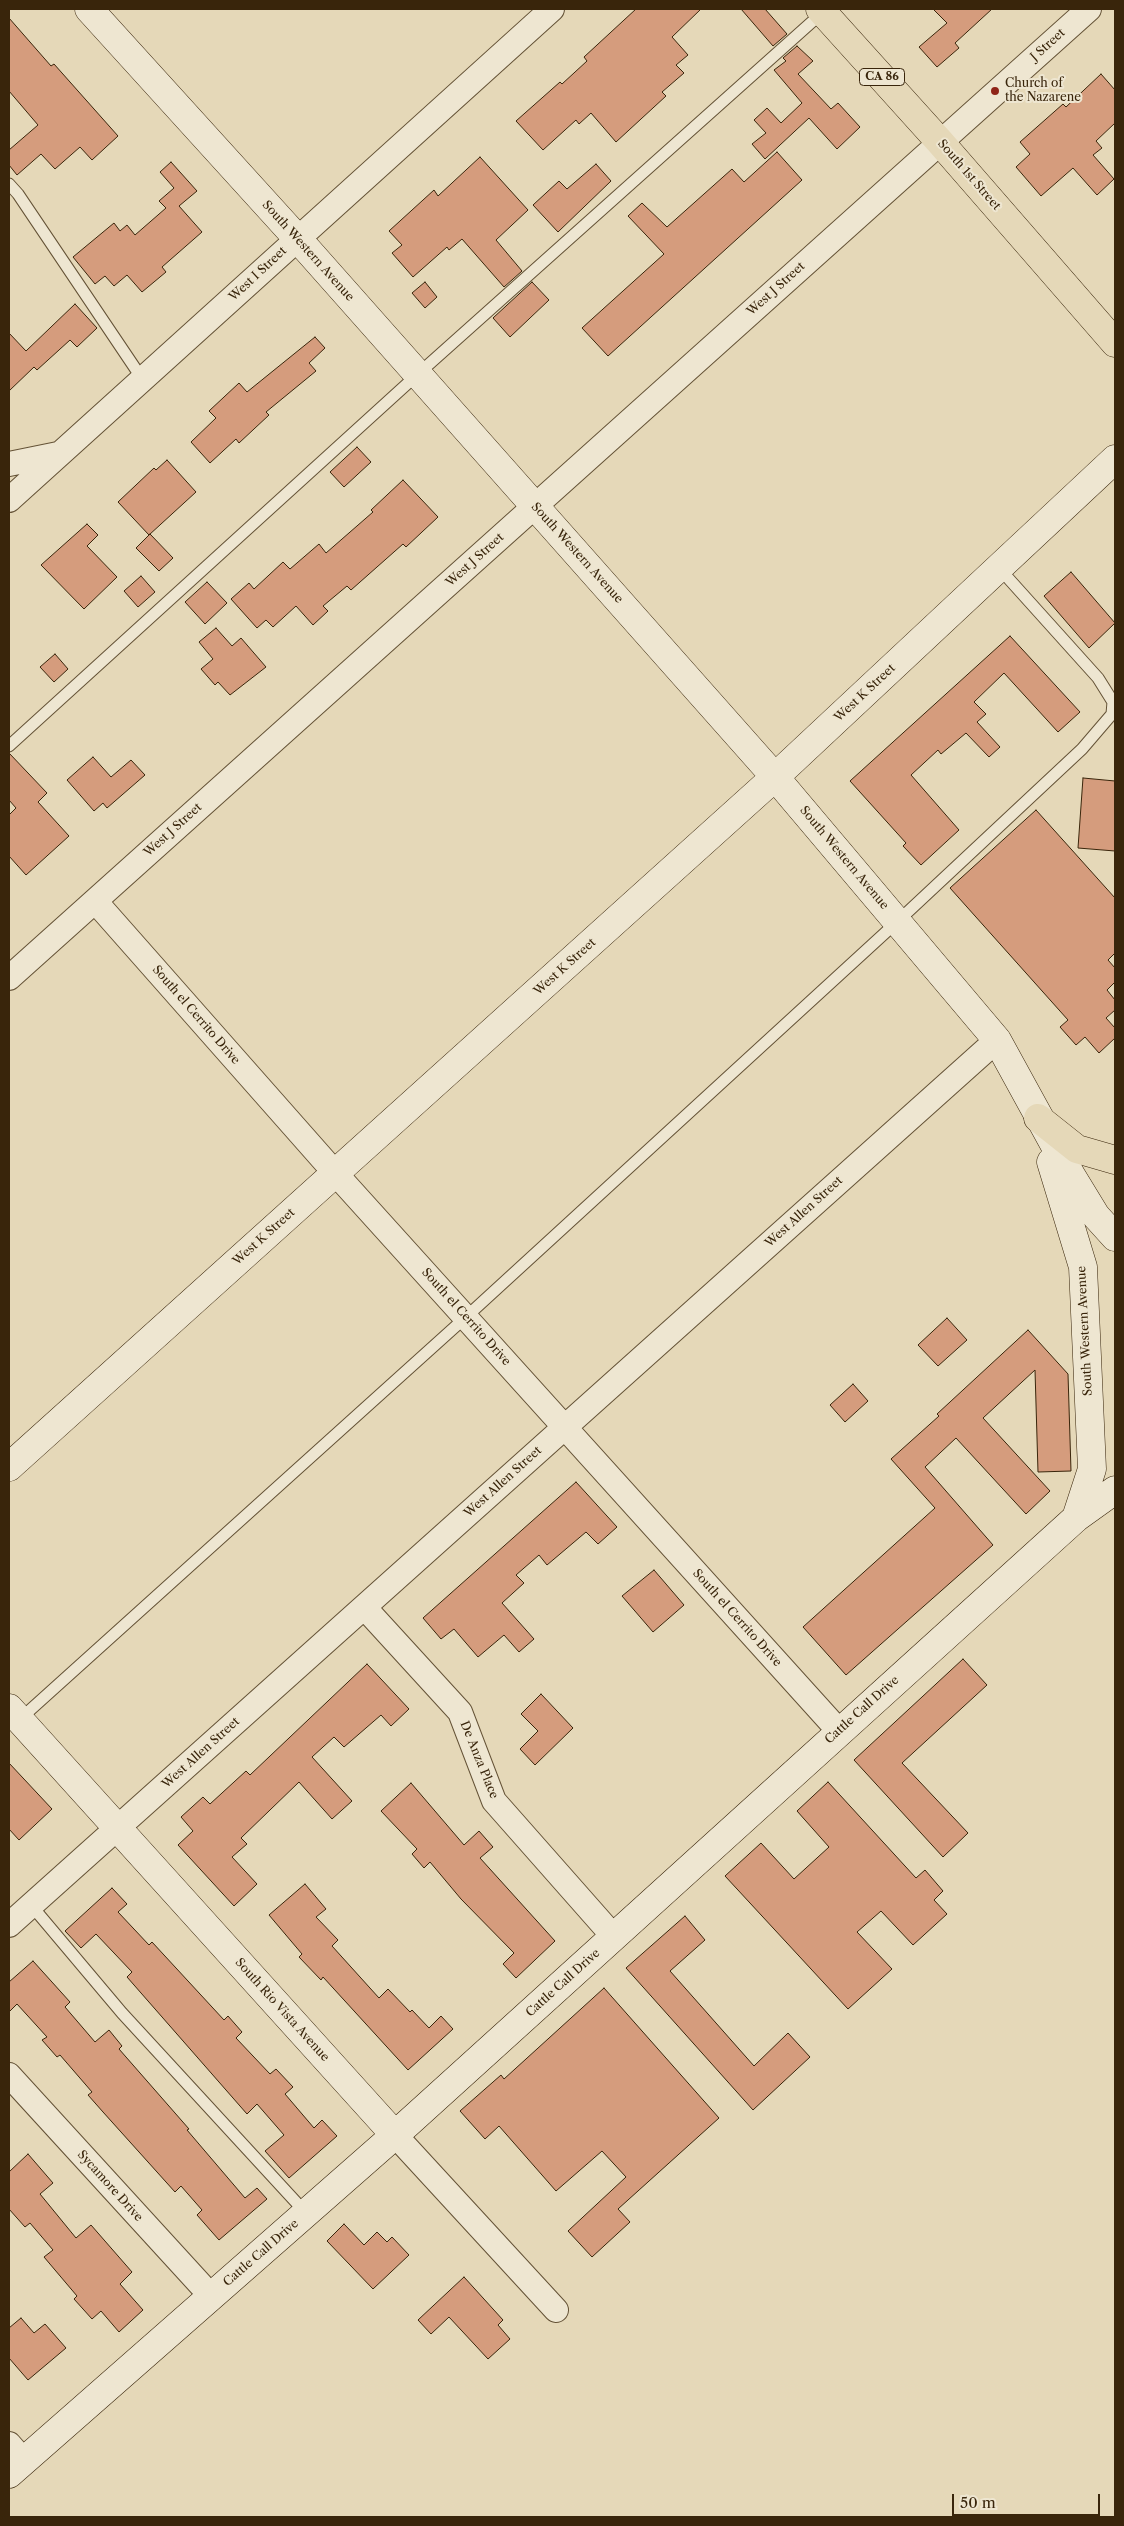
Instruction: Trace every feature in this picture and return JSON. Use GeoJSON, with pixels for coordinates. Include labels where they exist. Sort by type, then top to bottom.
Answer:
{"type":"FeatureCollection","features":[{"type":"Feature","properties":{"kind":"highway","name":"South 1st Street"},"geometry":{"type":"LineString","coordinates":[[823,10],[1115,343]]}},
{"type":"Feature","properties":{"kind":"highway"},"geometry":{"type":"LineString","coordinates":[[1038,1118],[1077,1149],[1115,1160]]}},
{"type":"Feature","properties":{"kind":"street","name":"South Western Avenue"},"geometry":{"type":"LineString","coordinates":[[88,9],[297,238],[775,777],[997,1040],[1038,1118],[1096,1216],[1115,1237]]}},
{"type":"Feature","properties":{"kind":"street","name":"West I Street"},"geometry":{"type":"LineString","coordinates":[[9,500],[552,9]]}},
{"type":"Feature","properties":{"kind":"street","name":"J Street"},"geometry":{"type":"LineString","coordinates":[[940,142],[1089,9]]}},
{"type":"Feature","properties":{"kind":"street","name":"West J Street"},"geometry":{"type":"LineString","coordinates":[[9,978],[940,142]]}},
{"type":"Feature","properties":{"kind":"street"},"geometry":{"type":"LineString","coordinates":[[9,464],[61,453]]}},
{"type":"Feature","properties":{"kind":"street","name":"West K Street"},"geometry":{"type":"LineString","coordinates":[[9,1467],[775,777],[1115,459]]}},
{"type":"Feature","properties":{"kind":"street","name":"South el Cerrito Drive"},"geometry":{"type":"LineString","coordinates":[[94,901],[336,1174],[839,1731]]}},
{"type":"Feature","properties":{"kind":"street","name":"West Allen Street"},"geometry":{"type":"LineString","coordinates":[[9,1925],[997,1040]]}},
{"type":"Feature","properties":{"kind":"street","name":"South Western Avenue"},"geometry":{"type":"LineString","coordinates":[[1038,1118],[1082,1267],[1092,1469],[1076,1518]]}},
{"type":"Feature","properties":{"kind":"street","name":"Cattle Call Drive"},"geometry":{"type":"LineString","coordinates":[[14,2459],[211,2296],[395,2135],[1076,1518],[1115,1490]]}},
{"type":"Feature","properties":{"kind":"street","name":"De Anza Place"},"geometry":{"type":"LineString","coordinates":[[364,1607],[460,1712],[494,1801],[614,1937]]}},
{"type":"Feature","properties":{"kind":"street","name":"South Rio Vista Avenue"},"geometry":{"type":"LineString","coordinates":[[14,1714],[556,2310]]}},
{"type":"Feature","properties":{"kind":"street","name":"Sycamore Drive"},"geometry":{"type":"LineString","coordinates":[[9,2075],[211,2296]]}},
{"type":"Feature","properties":{"kind":"lane"},"geometry":{"type":"LineString","coordinates":[[9,746],[418,374],[823,10]]}},
{"type":"Feature","properties":{"kind":"lane"},"geometry":{"type":"LineString","coordinates":[[9,184],[24,202],[143,380]]}},
{"type":"Feature","properties":{"kind":"lane"},"geometry":{"type":"LineString","coordinates":[[14,1714],[466,1318],[897,922],[1082,748],[1112,714],[1113,702],[1098,678],[999,568]]}},
{"type":"Feature","properties":{"kind":"lane"},"geometry":{"type":"LineString","coordinates":[[31,1905],[122,2013],[306,2213]]}},
{"type":"Feature","properties":{"kind":"building"},"geometry":{"type":"Polygon","coordinates":[[[636,9],[701,9],[672,37],[688,55],[676,65],[684,73],[662,92],[666,96],[616,142],[591,113],[579,124],[576,120],[543,150],[516,121],[587,61],[584,57],[636,9]]]}},
{"type":"Feature","properties":{"kind":"building"},"geometry":{"type":"Polygon","coordinates":[[[741,9],[765,9],[787,34],[773,46],[741,9]]]}},
{"type":"Feature","properties":{"kind":"building"},"geometry":{"type":"Polygon","coordinates":[[[933,9],[992,9],[955,43],[959,48],[937,67],[919,47],[947,23],[933,9]]]}},
{"type":"Feature","properties":{"kind":"building"},"geometry":{"type":"Polygon","coordinates":[[[9,18],[51,66],[54,64],[118,136],[92,160],[80,147],[55,169],[41,154],[17,175],[9,165],[9,150],[38,125],[9,91],[9,18]]]}},
{"type":"Feature","properties":{"kind":"building"},"geometry":{"type":"Polygon","coordinates":[[[797,46],[813,61],[798,74],[831,109],[838,103],[860,127],[837,149],[809,118],[765,159],[752,144],[766,133],[754,120],[767,108],[781,123],[802,103],[774,70],[786,61],[783,58],[797,46]]]}},
{"type":"Feature","properties":{"kind":"building"},"geometry":{"type":"Polygon","coordinates":[[[1101,74],[1115,90],[1115,123],[1096,141],[1102,148],[1093,155],[1114,179],[1097,195],[1073,168],[1041,196],[1016,167],[1030,154],[1020,142],[1063,104],[1066,107],[1101,74]]]}},
{"type":"Feature","properties":{"kind":"building"},"geometry":{"type":"Polygon","coordinates":[[[777,152],[802,180],[608,356],[582,328],[664,254],[628,216],[642,203],[667,227],[732,169],[744,182],[777,152]]]}},
{"type":"Feature","properties":{"kind":"building"},"geometry":{"type":"Polygon","coordinates":[[[480,157],[528,210],[496,240],[522,271],[504,287],[462,239],[449,250],[447,247],[413,277],[392,253],[402,245],[389,231],[434,190],[438,196],[480,157]]]}},
{"type":"Feature","properties":{"kind":"building"},"geometry":{"type":"Polygon","coordinates":[[[171,162],[197,191],[179,206],[202,232],[162,267],[166,272],[142,292],[127,275],[114,286],[105,276],[95,284],[73,257],[114,223],[120,231],[127,225],[135,235],[166,208],[159,201],[174,188],[160,172],[171,162]]]}},
{"type":"Feature","properties":{"kind":"building"},"geometry":{"type":"Polygon","coordinates":[[[596,164],[611,181],[558,232],[533,205],[559,181],[567,189],[596,164]]]}},
{"type":"Feature","properties":{"kind":"building"},"geometry":{"type":"Polygon","coordinates":[[[425,282],[437,297],[425,308],[412,293],[425,282]]]}},
{"type":"Feature","properties":{"kind":"building"},"geometry":{"type":"Polygon","coordinates":[[[532,282],[549,300],[510,337],[493,318],[532,282]]]}},
{"type":"Feature","properties":{"kind":"building"},"geometry":{"type":"Polygon","coordinates":[[[75,304],[97,328],[77,347],[70,340],[37,370],[34,367],[9,391],[9,333],[26,351],[75,304]]]}},
{"type":"Feature","properties":{"kind":"building"},"geometry":{"type":"Polygon","coordinates":[[[315,337],[325,348],[309,363],[316,371],[266,412],[269,415],[239,443],[236,439],[210,463],[191,442],[216,418],[209,411],[239,383],[247,392],[315,337]]]}},
{"type":"Feature","properties":{"kind":"building"},"geometry":{"type":"Polygon","coordinates":[[[357,447],[371,462],[344,487],[330,472],[357,447]]]}},
{"type":"Feature","properties":{"kind":"building"},"geometry":{"type":"Polygon","coordinates":[[[167,460],[196,492],[149,535],[118,502],[154,468],[156,470],[167,460]]]}},
{"type":"Feature","properties":{"kind":"building"},"geometry":{"type":"Polygon","coordinates":[[[403,480],[438,517],[406,547],[403,544],[351,590],[347,586],[323,606],[328,611],[313,625],[296,606],[273,627],[266,620],[257,628],[231,599],[249,583],[254,589],[283,562],[290,569],[319,544],[326,553],[373,512],[371,510],[403,480]]]}},
{"type":"Feature","properties":{"kind":"building"},"geometry":{"type":"Polygon","coordinates":[[[87,524],[98,535],[87,546],[117,577],[84,609],[41,565],[87,524]]]}},
{"type":"Feature","properties":{"kind":"building"},"geometry":{"type":"Polygon","coordinates":[[[150,534],[173,558],[159,571],[136,548],[150,534]]]}},
{"type":"Feature","properties":{"kind":"building"},"geometry":{"type":"Polygon","coordinates":[[[1071,572],[1115,623],[1089,648],[1044,596],[1071,572]]]}},
{"type":"Feature","properties":{"kind":"building"},"geometry":{"type":"Polygon","coordinates":[[[141,576],[155,592],[138,607],[124,591],[141,576]]]}},
{"type":"Feature","properties":{"kind":"building"},"geometry":{"type":"Polygon","coordinates":[[[207,582],[227,603],[205,624],[185,602],[207,582]]]}},
{"type":"Feature","properties":{"kind":"building"},"geometry":{"type":"Polygon","coordinates":[[[216,628],[232,646],[241,638],[266,667],[230,695],[218,682],[215,685],[201,669],[213,659],[199,642],[216,628]]]}},
{"type":"Feature","properties":{"kind":"building"},"geometry":{"type":"Polygon","coordinates":[[[1010,636],[1080,712],[1058,732],[1004,673],[974,702],[986,714],[977,722],[1000,747],[989,757],[966,733],[941,754],[938,750],[911,775],[959,830],[921,865],[903,846],[906,843],[850,781],[1010,636]]]}},
{"type":"Feature","properties":{"kind":"building"},"geometry":{"type":"Polygon","coordinates":[[[55,654],[68,669],[54,682],[40,667],[55,654]]]}},
{"type":"Feature","properties":{"kind":"building"},"geometry":{"type":"Polygon","coordinates":[[[9,753],[47,793],[38,802],[69,836],[26,875],[9,856],[9,815],[16,808],[9,800],[9,753]]]}},
{"type":"Feature","properties":{"kind":"building"},"geometry":{"type":"Polygon","coordinates":[[[93,757],[111,777],[131,760],[145,775],[107,808],[103,803],[94,811],[67,780],[93,757]]]}},
{"type":"Feature","properties":{"kind":"building"},"geometry":{"type":"Polygon","coordinates":[[[1083,778],[1115,781],[1115,851],[1078,848],[1083,778]]]}},
{"type":"Feature","properties":{"kind":"building"},"geometry":{"type":"Polygon","coordinates":[[[1036,810],[1115,898],[1115,953],[1108,960],[1115,968],[1115,982],[1107,990],[1115,1000],[1115,1010],[1106,1018],[1115,1028],[1115,1038],[1099,1053],[1085,1037],[1076,1045],[1060,1027],[1068,1020],[950,888],[1036,810]]]}},
{"type":"Feature","properties":{"kind":"building"},"geometry":{"type":"Polygon","coordinates":[[[947,1318],[967,1340],[938,1366],[918,1345],[947,1318]]]}},
{"type":"Feature","properties":{"kind":"building"},"geometry":{"type":"Polygon","coordinates":[[[1028,1330],[1068,1374],[1071,1471],[1038,1472],[1035,1370],[983,1418],[1050,1491],[1026,1514],[956,1438],[925,1467],[993,1545],[846,1675],[803,1627],[935,1508],[891,1459],[939,1416],[937,1414],[1028,1330]]]}},
{"type":"Feature","properties":{"kind":"building"},"geometry":{"type":"Polygon","coordinates":[[[853,1384],[868,1401],[845,1422],[830,1405],[853,1384]]]}},
{"type":"Feature","properties":{"kind":"building"},"geometry":{"type":"Polygon","coordinates":[[[576,1482],[617,1527],[598,1544],[586,1532],[547,1565],[539,1555],[516,1575],[524,1583],[502,1603],[534,1639],[519,1652],[504,1635],[478,1657],[454,1629],[441,1639],[423,1618],[576,1482]]]}},
{"type":"Feature","properties":{"kind":"building"},"geometry":{"type":"Polygon","coordinates":[[[654,1570],[684,1605],[653,1632],[622,1596],[654,1570]]]}},
{"type":"Feature","properties":{"kind":"building"},"geometry":{"type":"Polygon","coordinates":[[[963,1659],[987,1685],[902,1763],[968,1833],[943,1857],[854,1760],[963,1659]]]}},
{"type":"Feature","properties":{"kind":"building"},"geometry":{"type":"Polygon","coordinates":[[[367,1664],[409,1709],[391,1726],[381,1715],[344,1747],[334,1737],[312,1757],[352,1801],[332,1819],[299,1782],[241,1838],[247,1844],[232,1857],[257,1884],[234,1906],[178,1845],[193,1831],[181,1817],[203,1797],[210,1804],[246,1771],[250,1775],[367,1664]]]}},
{"type":"Feature","properties":{"kind":"building"},"geometry":{"type":"Polygon","coordinates":[[[541,1694],[573,1728],[535,1765],[520,1749],[538,1731],[521,1714],[541,1694]]]}},
{"type":"Feature","properties":{"kind":"building"},"geometry":{"type":"Polygon","coordinates":[[[9,1763],[52,1809],[19,1840],[9,1829],[9,1763]]]}},
{"type":"Feature","properties":{"kind":"building"},"geometry":{"type":"Polygon","coordinates":[[[828,1782],[916,1878],[925,1870],[943,1891],[934,1900],[947,1914],[913,1945],[881,1911],[857,1932],[892,1969],[848,2009],[725,1876],[761,1843],[794,1879],[829,1847],[797,1811],[828,1782]]]}},
{"type":"Feature","properties":{"kind":"building"},"geometry":{"type":"Polygon","coordinates":[[[411,1783],[464,1845],[479,1831],[493,1847],[480,1858],[555,1941],[516,1978],[503,1964],[514,1953],[461,1899],[430,1862],[424,1868],[412,1854],[417,1849],[381,1811],[411,1783]]]}},
{"type":"Feature","properties":{"kind":"building"},"geometry":{"type":"Polygon","coordinates":[[[305,1884],[326,1909],[316,1917],[338,1940],[332,1946],[379,1998],[388,1989],[410,2012],[412,2010],[429,2028],[441,2016],[453,2029],[408,2070],[323,1977],[321,1980],[299,1957],[302,1954],[269,1915],[305,1884]]]}},
{"type":"Feature","properties":{"kind":"building"},"geometry":{"type":"Polygon","coordinates":[[[112,1888],[127,1904],[118,1912],[149,1945],[152,1942],[224,2020],[228,2016],[242,2032],[236,2038],[270,2074],[276,2069],[293,2087],[285,2094],[314,2128],[322,2120],[337,2136],[289,2178],[265,2151],[284,2135],[257,2104],[247,2114],[127,1977],[132,1972],[96,1934],[81,1948],[65,1931],[112,1888]]]}},
{"type":"Feature","properties":{"kind":"building"},"geometry":{"type":"Polygon","coordinates":[[[685,1916],[705,1940],[670,1971],[754,2066],[788,2033],[810,2057],[753,2110],[626,1968],[685,1916]]]}},
{"type":"Feature","properties":{"kind":"building"},"geometry":{"type":"Polygon","coordinates":[[[33,1961],[70,2002],[65,2007],[95,2042],[109,2030],[122,2046],[119,2049],[189,2129],[187,2130],[245,2198],[257,2188],[267,2199],[219,2240],[197,2215],[202,2210],[181,2186],[175,2192],[103,2112],[88,2095],[92,2092],[60,2055],[57,2057],[42,2040],[47,2037],[17,2004],[9,2012],[9,1982],[33,1961]]]}},
{"type":"Feature","properties":{"kind":"building"},"geometry":{"type":"Polygon","coordinates":[[[604,1988],[719,2118],[618,2209],[630,2222],[592,2257],[568,2231],[626,2177],[602,2151],[556,2191],[499,2126],[485,2139],[460,2111],[501,2075],[504,2079],[604,1988]]]}},
{"type":"Feature","properties":{"kind":"building"},"geometry":{"type":"Polygon","coordinates":[[[28,2154],[53,2183],[40,2194],[76,2238],[91,2225],[132,2272],[120,2284],[143,2310],[119,2332],[101,2311],[92,2319],[74,2299],[77,2296],[44,2257],[53,2250],[30,2223],[25,2227],[9,2209],[9,2172],[28,2154]]]}},
{"type":"Feature","properties":{"kind":"building"},"geometry":{"type":"Polygon","coordinates":[[[344,2224],[364,2245],[377,2232],[387,2242],[392,2237],[409,2255],[373,2289],[327,2241],[344,2224]]]}},
{"type":"Feature","properties":{"kind":"building"},"geometry":{"type":"Polygon","coordinates":[[[464,2277],[503,2320],[498,2325],[510,2339],[488,2359],[449,2317],[431,2334],[418,2320],[464,2277]]]}},
{"type":"Feature","properties":{"kind":"building"},"geometry":{"type":"Polygon","coordinates":[[[21,2318],[34,2333],[45,2324],[66,2348],[28,2380],[9,2358],[9,2328],[21,2318]]]}},
{"type":"Feature","properties":{"kind":"place","name":"Church of the Nazarene"},"geometry":{"type":"Point","coordinates":[995,91]}}]}
